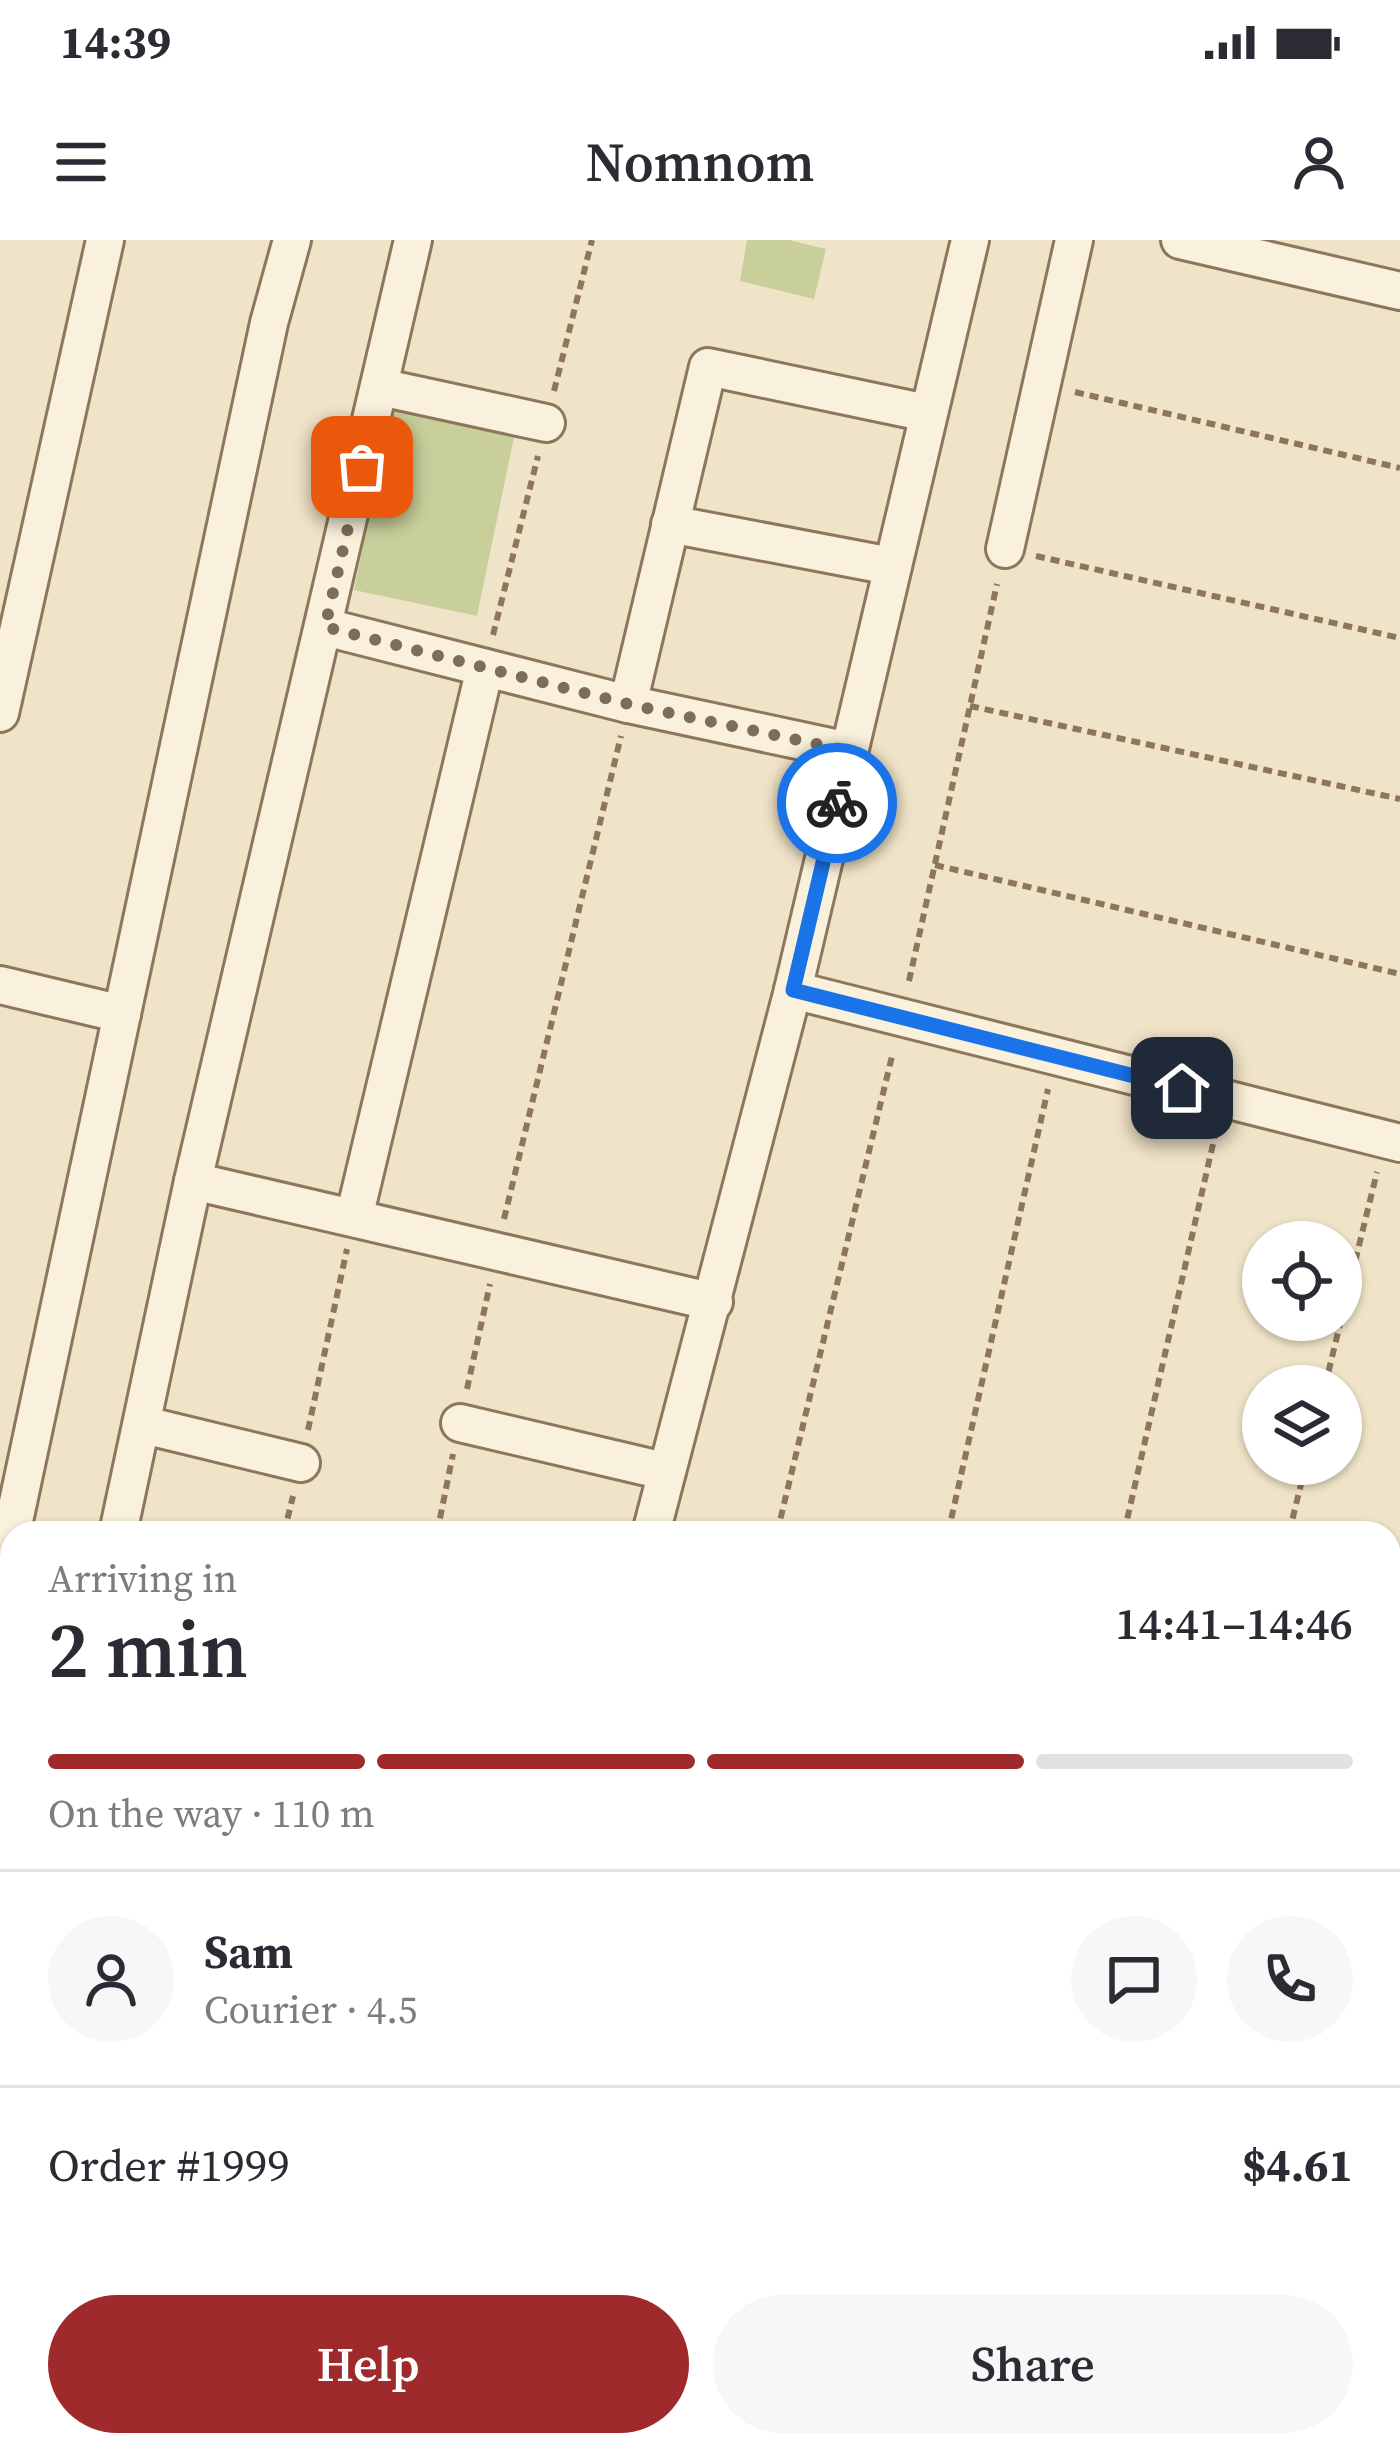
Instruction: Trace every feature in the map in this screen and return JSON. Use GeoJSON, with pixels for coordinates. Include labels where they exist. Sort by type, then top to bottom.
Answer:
{"type":"FeatureCollection","features":[{"type":"Feature","properties":{"kind":"street"},"geometry":{"type":"LineString","coordinates":[[0,713],[105,240]]}},
{"type":"Feature","properties":{"kind":"street"},"geometry":{"type":"LineString","coordinates":[[14,1521],[269,323],[292,240]]}},
{"type":"Feature","properties":{"kind":"street"},"geometry":{"type":"LineString","coordinates":[[121,1521],[193,1180],[413,240]]}},
{"type":"Feature","properties":{"kind":"street"},"geometry":{"type":"LineString","coordinates":[[654,1521],[793,990],[970,240]]}},
{"type":"Feature","properties":{"kind":"street"},"geometry":{"type":"LineString","coordinates":[[1005,549],[1074,240]]}},
{"type":"Feature","properties":{"kind":"street"},"geometry":{"type":"LineString","coordinates":[[1180,240],[1400,291]]}},
{"type":"Feature","properties":{"kind":"street"},"geometry":{"type":"LineString","coordinates":[[628,704],[708,367],[927,412]]}},
{"type":"Feature","properties":{"kind":"street"},"geometry":{"type":"LineString","coordinates":[[380,387],[546,422]]}},
{"type":"Feature","properties":{"kind":"street"},"geometry":{"type":"LineString","coordinates":[[670,524],[891,566]]}},
{"type":"Feature","properties":{"kind":"street"},"geometry":{"type":"LineString","coordinates":[[325,627],[628,704],[849,751]]}},
{"type":"Feature","properties":{"kind":"street"},"geometry":{"type":"LineString","coordinates":[[354,1218],[484,668]]}},
{"type":"Feature","properties":{"kind":"street"},"geometry":{"type":"LineString","coordinates":[[0,985],[122,1014]]}},
{"type":"Feature","properties":{"kind":"street"},"geometry":{"type":"LineString","coordinates":[[793,990],[1393,1141]]}},
{"type":"Feature","properties":{"kind":"street"},"geometry":{"type":"LineString","coordinates":[[193,1180],[714,1302]]}},
{"type":"Feature","properties":{"kind":"street"},"geometry":{"type":"LineString","coordinates":[[460,1423],[664,1472]]}},
{"type":"Feature","properties":{"kind":"street"},"geometry":{"type":"LineString","coordinates":[[144,1425],[302,1463]]}},
{"type":"Feature","properties":{"kind":"path"},"geometry":{"type":"LineString","coordinates":[[1042,384],[1400,468]]}},
{"type":"Feature","properties":{"kind":"path"},"geometry":{"type":"LineString","coordinates":[[780,1521],[901,1017],[1005,549],[1400,638]]}},
{"type":"Feature","properties":{"kind":"path"},"geometry":{"type":"LineString","coordinates":[[440,1521],[496,1252],[628,704]]}},
{"type":"Feature","properties":{"kind":"path"},"geometry":{"type":"LineString","coordinates":[[970,706],[1400,799]]}},
{"type":"Feature","properties":{"kind":"path"},"geometry":{"type":"LineString","coordinates":[[935,865],[1400,974]]}},
{"type":"Feature","properties":{"kind":"path"},"geometry":{"type":"LineString","coordinates":[[951,1521],[1056,1056]]}},
{"type":"Feature","properties":{"kind":"path"},"geometry":{"type":"LineString","coordinates":[[1127,1521],[1223,1099]]}},
{"type":"Feature","properties":{"kind":"path"},"geometry":{"type":"LineString","coordinates":[[1362,1248],[1393,1141]]}},
{"type":"Feature","properties":{"kind":"path"},"geometry":{"type":"LineString","coordinates":[[287,1521],[354,1218]]}},
{"type":"Feature","properties":{"kind":"path"},"geometry":{"type":"LineString","coordinates":[[1292,1521],[1301,1485]]}},
{"type":"Feature","properties":{"kind":"green space"},"geometry":{"type":"Polygon","coordinates":[[[747,240],[789,240],[826,249],[814,299],[740,281],[747,240]]]}},
{"type":"Feature","properties":{"kind":"green space"},"geometry":{"type":"Polygon","coordinates":[[[391,410],[514,437],[477,616],[354,590],[391,410]]]}},
{"type":"Feature","properties":{"kind":"way so far"},"geometry":{"type":"LineString","coordinates":[[362,467],[325,627],[628,704],[849,751],[837,803]]}},
{"type":"Feature","properties":{"kind":"route"},"geometry":{"type":"LineString","coordinates":[[837,803],[793,990],[1182,1088]]}}]}
